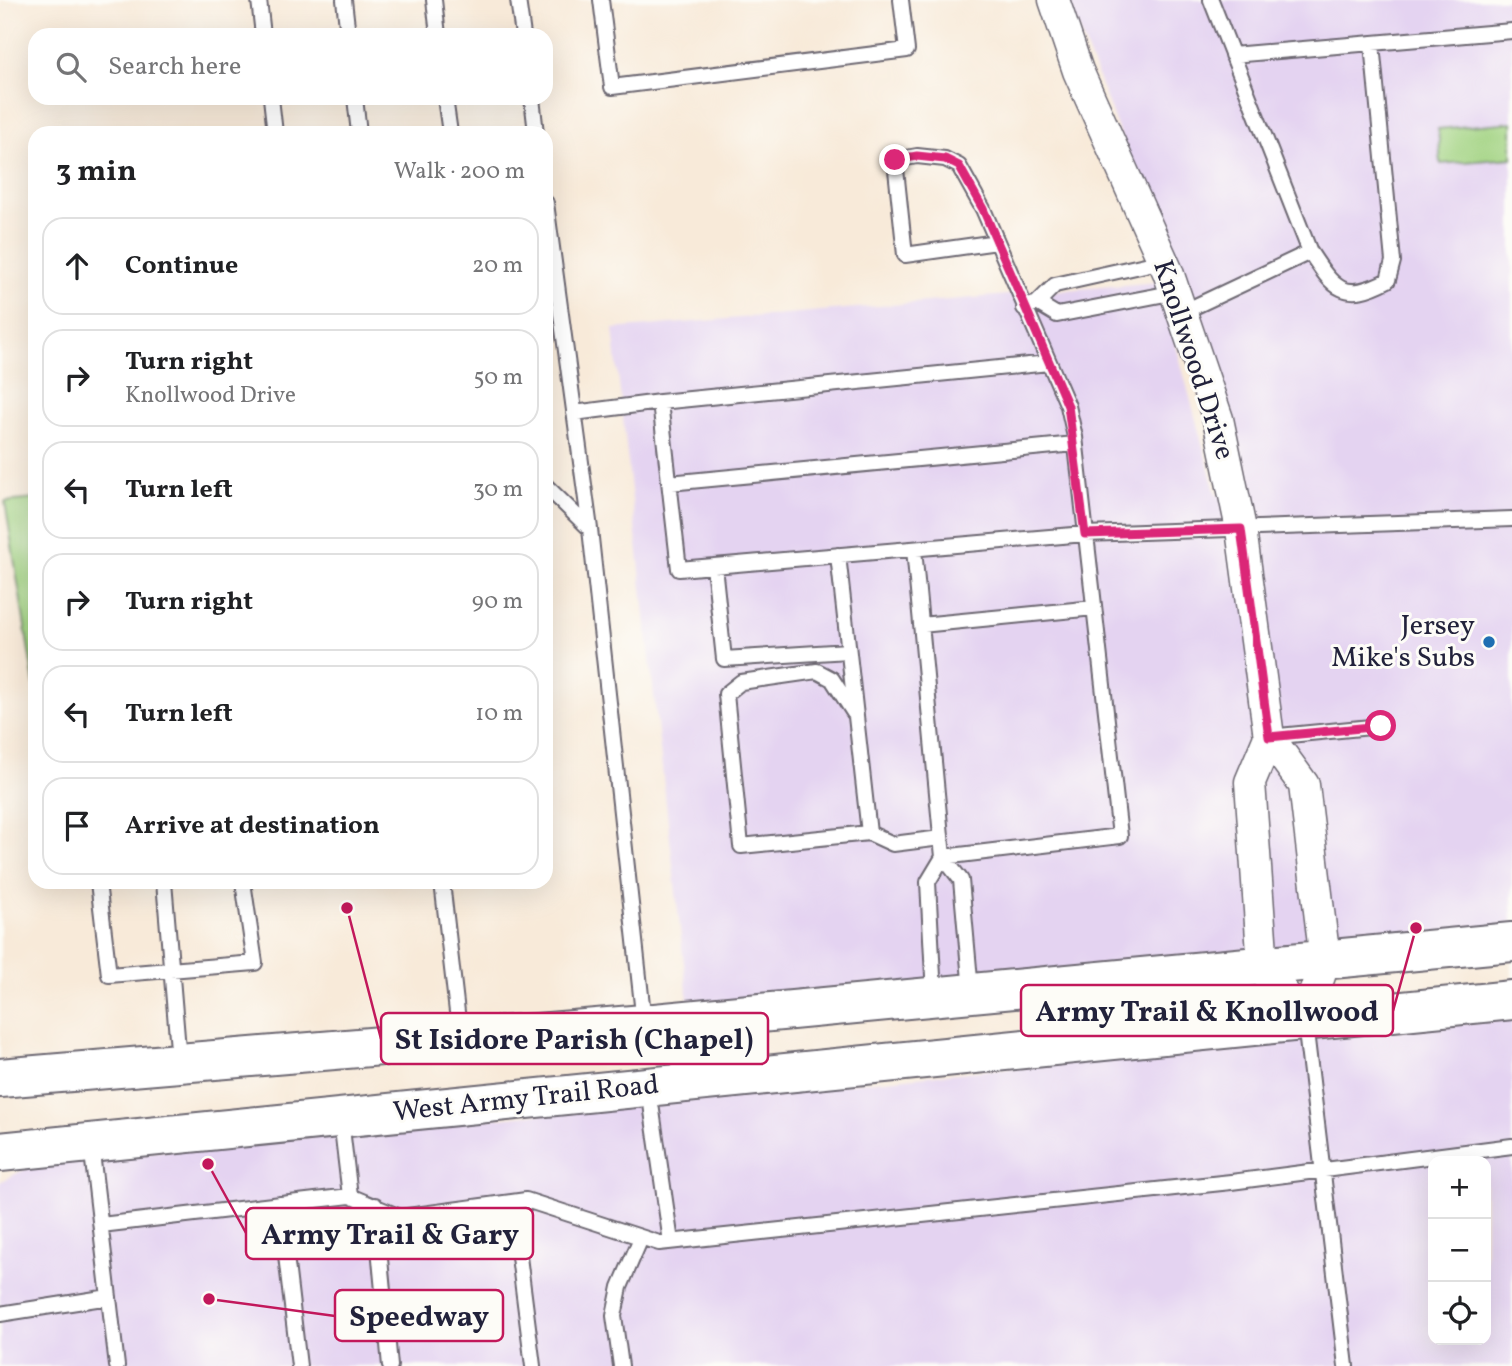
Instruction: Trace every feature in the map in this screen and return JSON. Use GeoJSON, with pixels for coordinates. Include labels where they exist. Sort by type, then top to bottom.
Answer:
{"type":"FeatureCollection","features":[{"type":"Feature","properties":{"kind":"main road"},"geometry":{"type":"LineString","coordinates":[[0,1078],[971,995],[1512,942]]}},
{"type":"Feature","properties":{"kind":"main road","name":"West Army Trail Road"},"geometry":{"type":"LineString","coordinates":[[0,1152],[341,1120],[649,1085],[1512,1000]]}},
{"type":"Feature","properties":{"kind":"street","name":"Knollwood Drive"},"geometry":{"type":"LineString","coordinates":[[1054,0],[1078,71],[1180,302],[1218,419],[1241,529],[1269,737],[1304,785],[1325,961],[1305,1020]]}},
{"type":"Feature","properties":{"kind":"street"},"geometry":{"type":"LineString","coordinates":[[1269,737],[1250,782],[1263,967],[1305,1020]]}},
{"type":"Feature","properties":{"kind":"lane"},"geometry":{"type":"LineString","coordinates":[[260,0],[262,28]]}},
{"type":"Feature","properties":{"kind":"lane"},"geometry":{"type":"LineString","coordinates":[[344,0],[347,28]]}},
{"type":"Feature","properties":{"kind":"lane"},"geometry":{"type":"LineString","coordinates":[[433,0],[437,28]]}},
{"type":"Feature","properties":{"kind":"lane"},"geometry":{"type":"LineString","coordinates":[[518,0],[522,28]]}},
{"type":"Feature","properties":{"kind":"lane"},"geometry":{"type":"LineString","coordinates":[[601,0],[612,86],[907,50],[901,0]]}},
{"type":"Feature","properties":{"kind":"lane"},"geometry":{"type":"LineString","coordinates":[[1211,0],[1310,252],[1329,280],[1345,292],[1365,292],[1388,280],[1392,261],[1372,44]]}},
{"type":"Feature","properties":{"kind":"lane"},"geometry":{"type":"LineString","coordinates":[[1232,55],[1512,31]]}},
{"type":"Feature","properties":{"kind":"lane"},"geometry":{"type":"LineString","coordinates":[[272,105],[274,126]]}},
{"type":"Feature","properties":{"kind":"lane"},"geometry":{"type":"LineString","coordinates":[[356,105],[358,126]]}},
{"type":"Feature","properties":{"kind":"lane"},"geometry":{"type":"LineString","coordinates":[[446,105],[449,126]]}},
{"type":"Feature","properties":{"kind":"lane"},"geometry":{"type":"LineString","coordinates":[[533,105],[536,126]]}},
{"type":"Feature","properties":{"kind":"lane"},"geometry":{"type":"LineString","coordinates":[[943,857],[1120,836],[1075,444],[1068,406],[1049,363],[1030,306],[959,166],[936,158],[917,156],[895,160],[905,255],[997,242]]}},
{"type":"Feature","properties":{"kind":"lane"},"geometry":{"type":"LineString","coordinates":[[1030,306],[1057,315],[1180,302],[1310,252]]}},
{"type":"Feature","properties":{"kind":"lane"},"geometry":{"type":"LineString","coordinates":[[553,253],[590,529],[644,1024]]}},
{"type":"Feature","properties":{"kind":"lane"},"geometry":{"type":"LineString","coordinates":[[1030,306],[1055,285],[1163,261]]}},
{"type":"Feature","properties":{"kind":"lane"},"geometry":{"type":"LineString","coordinates":[[575,412],[1049,363]]}},
{"type":"Feature","properties":{"kind":"lane"},"geometry":{"type":"LineString","coordinates":[[660,402],[679,569],[1085,534],[1512,519]]}},
{"type":"Feature","properties":{"kind":"lane"},"geometry":{"type":"LineString","coordinates":[[669,483],[1075,444]]}},
{"type":"Feature","properties":{"kind":"lane"},"geometry":{"type":"LineString","coordinates":[[553,493],[590,529]]}},
{"type":"Feature","properties":{"kind":"lane"},"geometry":{"type":"LineString","coordinates":[[914,548],[943,857],[961,880],[971,995]]}},
{"type":"Feature","properties":{"kind":"lane"},"geometry":{"type":"LineString","coordinates":[[838,555],[869,833]]}},
{"type":"Feature","properties":{"kind":"lane"},"geometry":{"type":"LineString","coordinates":[[714,566],[724,659],[848,651]]}},
{"type":"Feature","properties":{"kind":"lane"},"geometry":{"type":"LineString","coordinates":[[921,625],[1094,608]]}},
{"type":"Feature","properties":{"kind":"lane"},"geometry":{"type":"LineString","coordinates":[[854,713],[832,679],[817,671],[741,682],[726,695],[741,846],[869,833],[893,844],[941,838]]}},
{"type":"Feature","properties":{"kind":"lane"},"geometry":{"type":"LineString","coordinates":[[1269,737],[1381,726]]}},
{"type":"Feature","properties":{"kind":"lane"},"geometry":{"type":"LineString","coordinates":[[934,998],[928,883],[943,857]]}},
{"type":"Feature","properties":{"kind":"lane"},"geometry":{"type":"LineString","coordinates":[[99,889],[109,975],[255,963],[244,889]]}},
{"type":"Feature","properties":{"kind":"lane"},"geometry":{"type":"LineString","coordinates":[[165,889],[179,1062]]}},
{"type":"Feature","properties":{"kind":"lane"},"geometry":{"type":"LineString","coordinates":[[443,889],[460,1039]]}},
{"type":"Feature","properties":{"kind":"lane"},"geometry":{"type":"LineString","coordinates":[[1305,1020],[1346,1366]]}},
{"type":"Feature","properties":{"kind":"lane"},"geometry":{"type":"LineString","coordinates":[[649,1085],[671,1242]]}},
{"type":"Feature","properties":{"kind":"lane"},"geometry":{"type":"LineString","coordinates":[[341,1120],[350,1196]]}},
{"type":"Feature","properties":{"kind":"lane"},"geometry":{"type":"LineString","coordinates":[[91,1142],[117,1366]]}},
{"type":"Feature","properties":{"kind":"lane"},"geometry":{"type":"LineString","coordinates":[[101,1225],[350,1196],[400,1217],[526,1200],[659,1244],[1323,1170],[1512,1146]]}},
{"type":"Feature","properties":{"kind":"lane"},"geometry":{"type":"LineString","coordinates":[[512,1202],[533,1366]]}},
{"type":"Feature","properties":{"kind":"lane"},"geometry":{"type":"LineString","coordinates":[[280,1204],[299,1366]]}},
{"type":"Feature","properties":{"kind":"lane"},"geometry":{"type":"LineString","coordinates":[[374,1205],[390,1366]]}},
{"type":"Feature","properties":{"kind":"lane"},"geometry":{"type":"LineString","coordinates":[[621,1366],[614,1316],[620,1287],[641,1238]]}},
{"type":"Feature","properties":{"kind":"lane"},"geometry":{"type":"LineString","coordinates":[[0,1314],[110,1297]]}},
{"type":"Feature","properties":{"kind":"shaded area"},"geometry":{"type":"Polygon","coordinates":[[[1068,0],[1512,0],[1512,928],[689,1009],[613,329],[1159,282],[1216,495],[1246,493],[1133,168],[1068,0]]]}},
{"type":"Feature","properties":{"kind":"shaded area"},"geometry":{"type":"Polygon","coordinates":[[[1512,1019],[1512,1366],[0,1366],[0,1182],[37,1163],[1512,1019]]]}},
{"type":"Feature","properties":{"kind":"green space"},"geometry":{"type":"Polygon","coordinates":[[[1512,122],[1512,158],[1441,164],[1438,129],[1512,122]]]}},
{"type":"Feature","properties":{"kind":"green space"},"geometry":{"type":"Polygon","coordinates":[[[28,500],[28,646],[5,502],[28,500]]]}},
{"type":"Feature","properties":{"kind":"place","name":"Jersey Mike's Subs"},"geometry":{"type":"Point","coordinates":[1489,642]}},
{"type":"Feature","properties":{"kind":"place","name":"St Isidore Parish (Chapel)"},"geometry":{"type":"Point","coordinates":[347,908]}},
{"type":"Feature","properties":{"kind":"place","name":"Army Trail & Knollwood"},"geometry":{"type":"Point","coordinates":[1416,928]}},
{"type":"Feature","properties":{"kind":"place","name":"Army Trail & Gary"},"geometry":{"type":"Point","coordinates":[208,1164]}},
{"type":"Feature","properties":{"kind":"place","name":"Speedway"},"geometry":{"type":"Point","coordinates":[209,1299]}},
{"type":"Feature","properties":{"kind":"route"},"geometry":{"type":"LineString","coordinates":[[895,160],[917,156],[945,159],[959,166],[983,209],[1068,406],[1085,534],[1241,529],[1269,737],[1381,726]]}}]}
